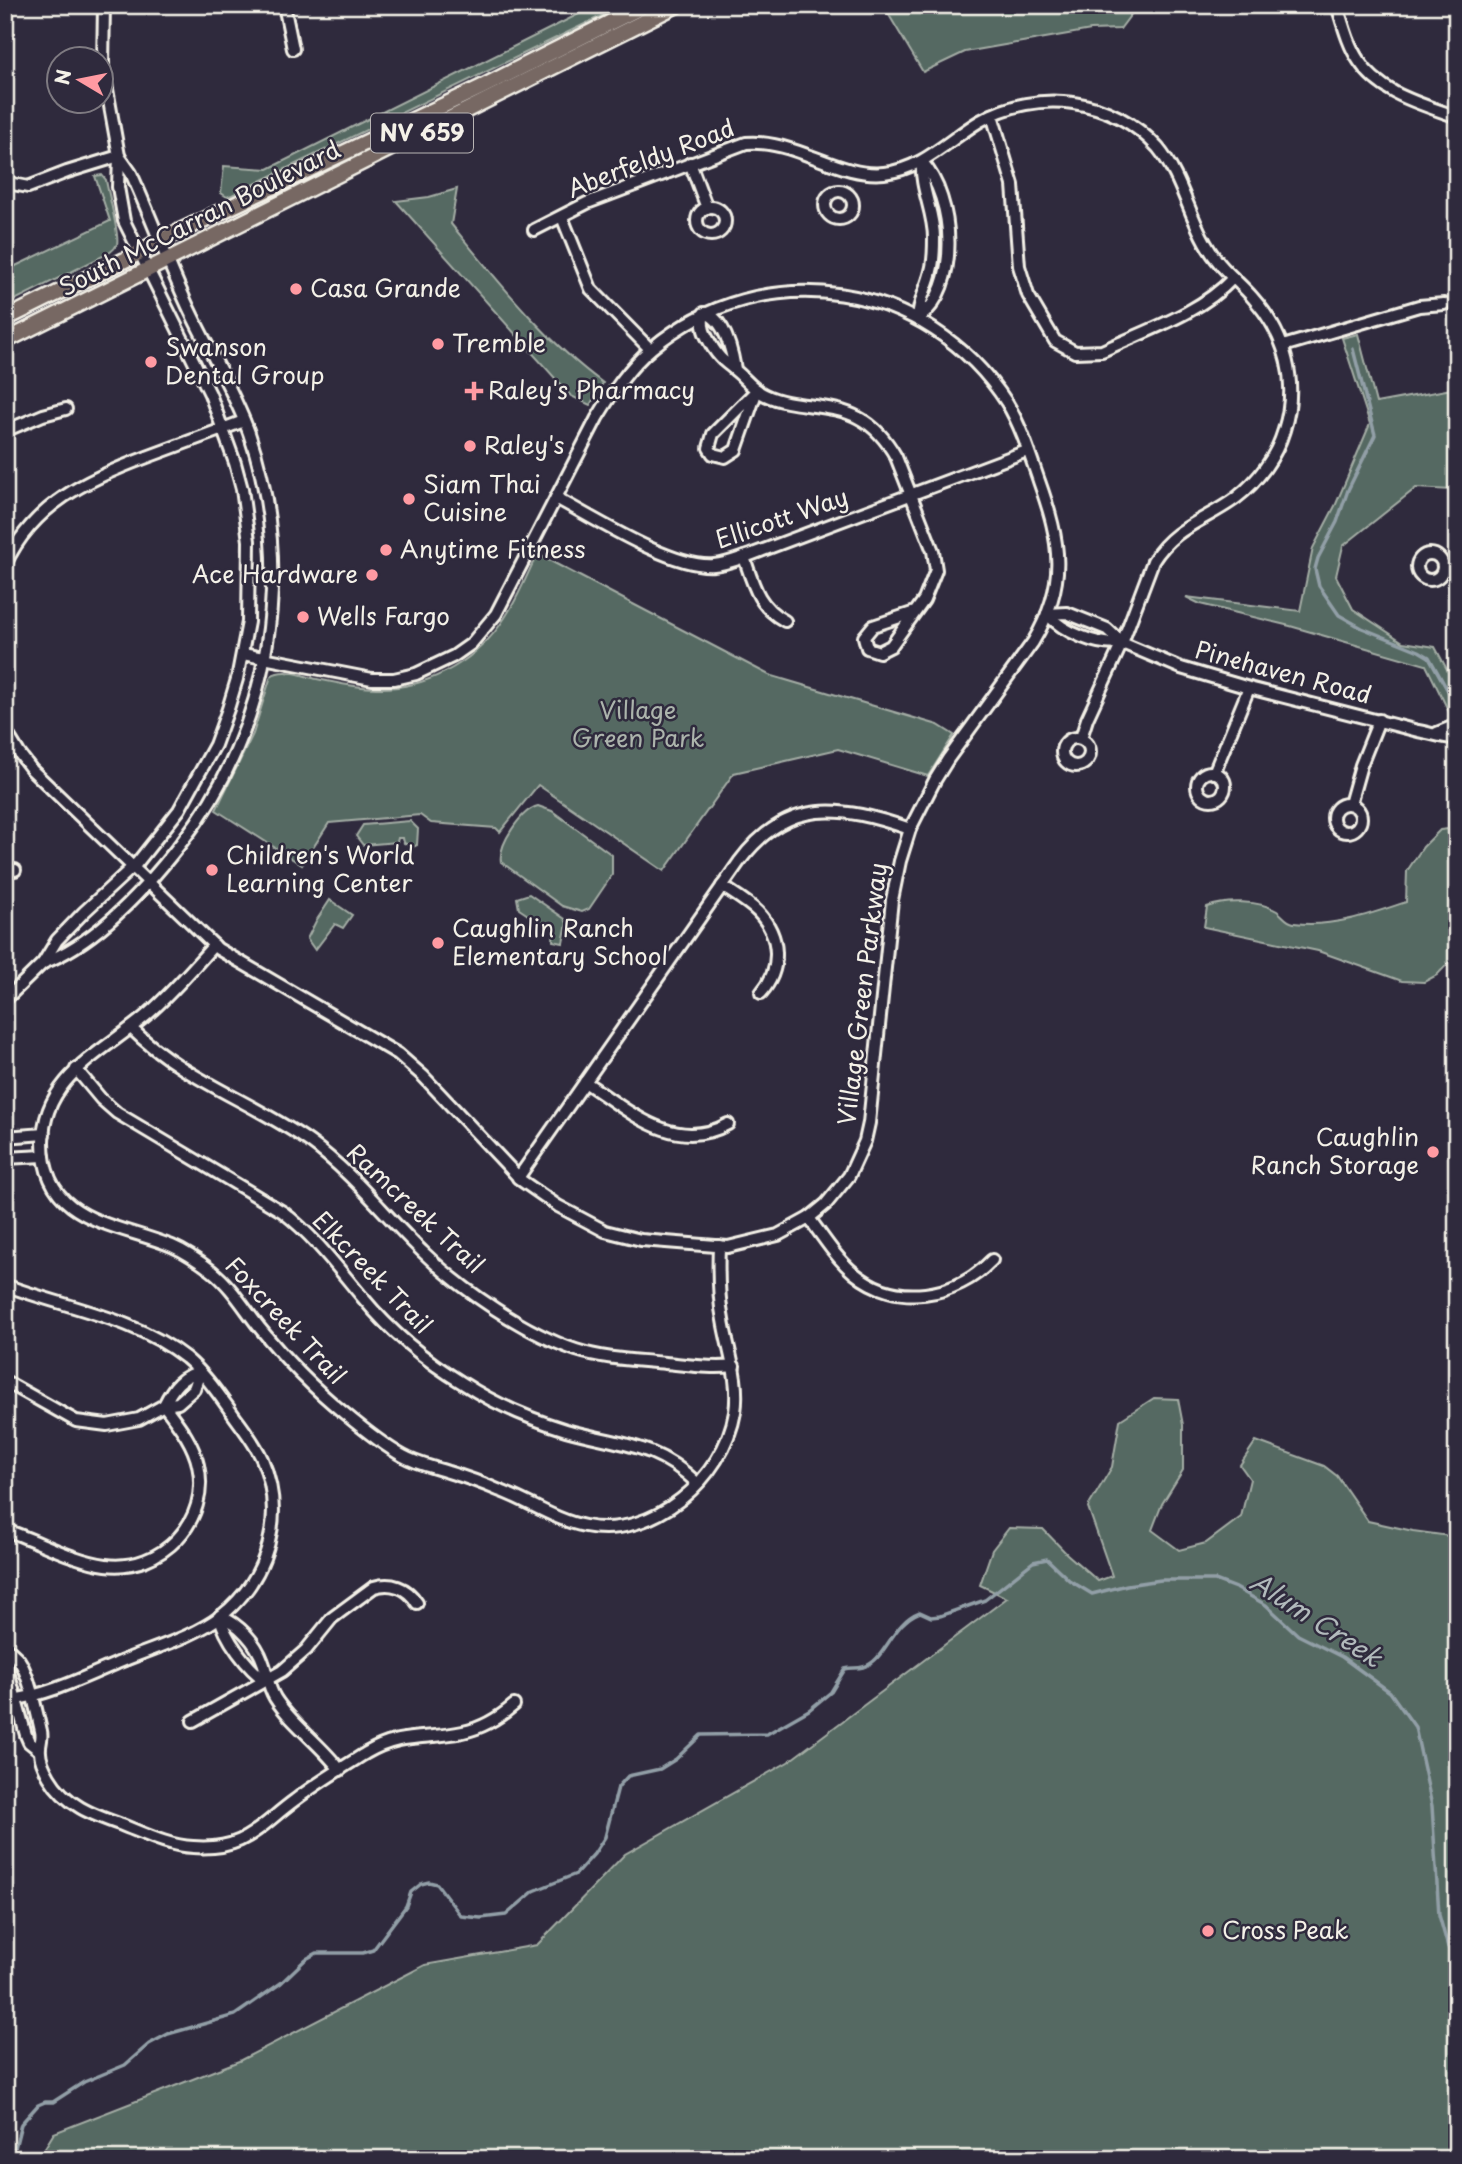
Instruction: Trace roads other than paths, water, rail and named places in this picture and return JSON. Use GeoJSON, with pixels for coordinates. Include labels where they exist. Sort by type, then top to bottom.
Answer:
{"type":"FeatureCollection","features":[{"type":"Feature","properties":{"kind":"main road","name":"South McCarran Boulevard"},"geometry":{"type":"LineString","coordinates":[[5,319],[159,241],[482,87],[645,5]]}},
{"type":"Feature","properties":{"kind":"main road","name":"South McCarran Boulevard"},"geometry":{"type":"LineString","coordinates":[[5,341],[677,5]]}},
{"type":"Feature","properties":{"kind":"street"},"geometry":{"type":"LineString","coordinates":[[5,1000],[43,963],[57,940],[133,867],[157,840],[199,777],[228,709],[243,654],[250,597],[249,541],[242,489],[224,429],[210,394],[124,221],[118,187],[119,156],[103,67],[104,5]]}},
{"type":"Feature","properties":{"kind":"street"},"geometry":{"type":"LineString","coordinates":[[284,5],[293,49]]}},
{"type":"Feature","properties":{"kind":"street"},"geometry":{"type":"LineString","coordinates":[[1337,5],[1350,44],[1369,75],[1399,96],[1457,117]]}},
{"type":"Feature","properties":{"kind":"street","name":"Aberfeldy Road"},"geometry":{"type":"LineString","coordinates":[[534,230],[587,203],[736,146],[757,142],[782,146],[850,169],[883,174],[908,168],[922,162],[992,115],[1022,103],[1063,101],[1100,108],[1132,125],[1158,149],[1168,163],[1203,238],[1220,264],[1266,313],[1287,356],[1291,392],[1284,429],[1273,454],[1254,482],[1235,499],[1178,532],[1161,549],[1144,581],[1122,643],[1093,704],[1081,738]]}},
{"type":"Feature","properties":{"kind":"street"},"geometry":{"type":"LineString","coordinates":[[992,115],[1013,185],[1022,280],[1048,332],[1065,348],[1088,353],[1102,351],[1205,303],[1233,278]]}},
{"type":"Feature","properties":{"kind":"street"},"geometry":{"type":"LineString","coordinates":[[5,177],[13,184],[28,187],[119,156]]}},
{"type":"Feature","properties":{"kind":"street"},"geometry":{"type":"LineString","coordinates":[[43,963],[75,947],[112,917],[149,882],[188,835],[223,778],[245,727],[264,659],[272,594],[271,547],[264,490],[244,421],[223,371],[185,301],[131,173],[119,156]]}},
{"type":"Feature","properties":{"kind":"street"},"geometry":{"type":"LineString","coordinates":[[918,319],[919,302],[931,271],[934,245],[932,217],[921,175],[922,162]]}},
{"type":"Feature","properties":{"kind":"street"},"geometry":{"type":"LineString","coordinates":[[690,163],[707,208]]}},
{"type":"Feature","properties":{"kind":"street"},"geometry":{"type":"LineString","coordinates":[[843,192],[850,169]]}},
{"type":"Feature","properties":{"kind":"street"},"geometry":{"type":"LineString","coordinates":[[562,217],[591,289],[650,349]]}},
{"type":"Feature","properties":{"kind":"street","name":"Village Green Parkway"},"geometry":{"type":"LineString","coordinates":[[5,730],[32,770],[214,945],[230,957],[398,1054],[423,1076],[519,1178],[558,1206],[605,1231],[641,1240],[740,1246],[778,1235],[809,1218],[826,1204],[849,1175],[865,1141],[871,1110],[892,900],[910,829],[935,780],[1033,642],[1047,614],[1056,580],[1058,547],[1049,510],[1007,403],[954,344],[918,319],[859,297],[805,291],[755,297],[704,313],[650,349],[613,391],[510,589],[486,629],[471,644],[436,667],[394,678],[372,679],[243,654]]}},
{"type":"Feature","properties":{"kind":"street"},"geometry":{"type":"LineString","coordinates":[[1283,346],[1419,306],[1444,304]]}},
{"type":"Feature","properties":{"kind":"street"},"geometry":{"type":"LineString","coordinates":[[735,369],[719,322],[713,315],[704,313],[701,323],[704,332],[722,361],[735,369],[757,390],[774,398],[845,412],[861,419],[888,443],[897,457],[936,560],[930,589],[915,612],[891,646],[879,652],[867,648],[864,637],[873,626],[915,612]]}},
{"type":"Feature","properties":{"kind":"street"},"geometry":{"type":"LineString","coordinates":[[757,390],[736,450],[725,457],[713,454],[709,441],[713,434],[757,390]]}},
{"type":"Feature","properties":{"kind":"street"},"geometry":{"type":"LineString","coordinates":[[5,431],[43,415],[66,409]]}},
{"type":"Feature","properties":{"kind":"street"},"geometry":{"type":"LineString","coordinates":[[5,565],[32,523],[68,492],[107,472],[244,421]]}},
{"type":"Feature","properties":{"kind":"street","name":"Ellicott Way"},"geometry":{"type":"LineString","coordinates":[[556,498],[680,561],[713,565],[744,557],[1027,451]]}},
{"type":"Feature","properties":{"kind":"street"},"geometry":{"type":"LineString","coordinates":[[744,557],[761,602],[785,621]]}},
{"type":"Feature","properties":{"kind":"street"},"geometry":{"type":"LineString","coordinates":[[1443,566],[1457,566]]}},
{"type":"Feature","properties":{"kind":"street","name":"Pinehaven Road"},"geometry":{"type":"LineString","coordinates":[[1047,614],[1067,613],[1107,629],[1122,643],[1170,664],[1249,688],[1437,733],[1448,739],[1457,738]]}},
{"type":"Feature","properties":{"kind":"street"},"geometry":{"type":"LineString","coordinates":[[1214,773],[1249,688]]}},
{"type":"Feature","properties":{"kind":"street"},"geometry":{"type":"LineString","coordinates":[[1350,804],[1361,765],[1379,720]]}},
{"type":"Feature","properties":{"kind":"street"},"geometry":{"type":"LineString","coordinates":[[1437,733],[1457,725]]}},
{"type":"Feature","properties":{"kind":"street"},"geometry":{"type":"LineString","coordinates":[[519,1178],[750,846],[761,836],[790,818],[827,809],[845,810],[910,829]]}},
{"type":"Feature","properties":{"kind":"street"},"geometry":{"type":"LineString","coordinates":[[722,886],[758,912],[771,931],[775,943],[776,966],[769,983],[761,993]]}},
{"type":"Feature","properties":{"kind":"street","name":"Foxcreek Trail"},"geometry":{"type":"LineString","coordinates":[[214,945],[175,988],[131,1028],[66,1078],[52,1102],[44,1134],[44,1156],[50,1177],[56,1190],[72,1208],[103,1224],[175,1248],[215,1273],[234,1293],[272,1343],[315,1387],[349,1417],[404,1457],[502,1491],[568,1522],[596,1528],[624,1528],[651,1519],[673,1505],[697,1483],[719,1455],[731,1430],[736,1395],[734,1366],[720,1302],[719,1246]]}},
{"type":"Feature","properties":{"kind":"street","name":"Ramcreek Trail"},"geometry":{"type":"LineString","coordinates":[[131,1028],[160,1055],[314,1146],[349,1174],[424,1253],[448,1274],[535,1331],[563,1345],[599,1355],[710,1367],[734,1366]]}},
{"type":"Feature","properties":{"kind":"street","name":"Elkcreek Trail"},"geometry":{"type":"LineString","coordinates":[[76,1069],[102,1099],[127,1120],[295,1221],[317,1241],[387,1324],[445,1372],[491,1400],[546,1423],[651,1451],[676,1464],[697,1483]]}},
{"type":"Feature","properties":{"kind":"street"},"geometry":{"type":"LineString","coordinates":[[585,1082],[655,1128],[698,1134],[727,1124]]}},
{"type":"Feature","properties":{"kind":"street"},"geometry":{"type":"LineString","coordinates":[[5,1137],[44,1134]]}},
{"type":"Feature","properties":{"kind":"street"},"geometry":{"type":"LineString","coordinates":[[5,1158],[44,1156]]}},
{"type":"Feature","properties":{"kind":"street"},"geometry":{"type":"LineString","coordinates":[[809,1218],[854,1273],[870,1284],[900,1294],[932,1293],[953,1286],[979,1273],[992,1260]]}},
{"type":"Feature","properties":{"kind":"street"},"geometry":{"type":"LineString","coordinates":[[5,1285],[136,1329],[170,1347],[200,1372],[256,1447],[268,1475],[273,1508],[271,1540],[260,1569],[243,1594],[220,1616],[187,1634],[62,1687],[11,1701]]}},
{"type":"Feature","properties":{"kind":"street"},"geometry":{"type":"LineString","coordinates":[[5,1381],[61,1414],[91,1424],[123,1423],[152,1413],[164,1405],[178,1403],[194,1389],[200,1372]]}},
{"type":"Feature","properties":{"kind":"street"},"geometry":{"type":"LineString","coordinates":[[5,1530],[91,1563],[106,1566],[136,1564],[164,1552],[186,1530],[195,1513],[200,1481],[199,1467],[190,1443],[164,1405]]}},
{"type":"Feature","properties":{"kind":"street"},"geometry":{"type":"LineString","coordinates":[[193,1721],[282,1671],[306,1650],[340,1611],[374,1587],[398,1587],[412,1596],[417,1603]]}},
{"type":"Feature","properties":{"kind":"street"},"geometry":{"type":"LineString","coordinates":[[220,1616],[222,1628],[250,1669],[266,1681],[282,1708],[323,1748],[340,1770]]}},
{"type":"Feature","properties":{"kind":"street"},"geometry":{"type":"LineString","coordinates":[[8,1649],[18,1658],[32,1696],[43,1737],[39,1750]]}},
{"type":"Feature","properties":{"kind":"street"},"geometry":{"type":"LineString","coordinates":[[8,1649],[6,1665],[11,1701],[29,1742],[39,1750],[48,1776],[55,1786],[82,1810],[170,1843],[191,1847],[231,1844],[253,1834],[296,1799],[381,1745],[410,1737],[463,1732],[503,1714],[514,1705]]}},
{"type":"Feature","properties":{"kind":"waterway"},"geometry":{"type":"LineString","coordinates":[[1353,349],[1375,435],[1348,490],[1337,522],[1318,558],[1315,569],[1319,586],[1339,615],[1429,657],[1457,707]]}},
{"type":"Feature","properties":{"kind":"waterway","name":"Alum Creek"},"geometry":{"type":"LineString","coordinates":[[8,2159],[14,2152],[21,2124],[38,2105],[53,2102],[84,2082],[125,2065],[149,2044],[168,2034],[235,2015],[281,1983],[306,1959],[317,1953],[363,1953],[373,1950],[406,1906],[411,1892],[421,1884],[437,1884],[461,1916],[481,1918],[506,1915],[534,1891],[576,1874],[594,1854],[605,1837],[618,1787],[628,1776],[660,1769],[676,1759],[701,1735],[767,1734],[809,1710],[831,1692],[845,1669],[861,1668],[871,1663],[910,1617],[920,1612],[931,1617],[940,1616],[985,1600],[1033,1562],[1047,1559],[1069,1580],[1092,1594],[1161,1580],[1215,1580],[1236,1588],[1266,1605],[1298,1635],[1342,1657],[1390,1692],[1415,1727],[1432,1806],[1439,1915],[1448,1947],[1457,1964]]}},
{"type":"Feature","properties":{"kind":"place","name":"Casa Grande"},"geometry":{"type":"Point","coordinates":[296,289]}},
{"type":"Feature","properties":{"kind":"place","name":"Tremble"},"geometry":{"type":"Point","coordinates":[438,344]}},
{"type":"Feature","properties":{"kind":"place","name":"Swanson Dental Group"},"geometry":{"type":"Point","coordinates":[151,362]}},
{"type":"Feature","properties":{"kind":"place","name":"Raley's Pharmacy"},"geometry":{"type":"Point","coordinates":[474,391]}},
{"type":"Feature","properties":{"kind":"place","name":"Raley's"},"geometry":{"type":"Point","coordinates":[470,446]}},
{"type":"Feature","properties":{"kind":"place","name":"Siam Thai Cuisine"},"geometry":{"type":"Point","coordinates":[409,499]}},
{"type":"Feature","properties":{"kind":"place","name":"Anytime Fitness"},"geometry":{"type":"Point","coordinates":[386,550]}},
{"type":"Feature","properties":{"kind":"place","name":"Ace Hardware"},"geometry":{"type":"Point","coordinates":[372,575]}},
{"type":"Feature","properties":{"kind":"place","name":"Wells Fargo"},"geometry":{"type":"Point","coordinates":[303,617]}},
{"type":"Feature","properties":{"kind":"place","name":"Children's World Learning Center"},"geometry":{"type":"Point","coordinates":[212,870]}},
{"type":"Feature","properties":{"kind":"place","name":"Caughlin Ranch Elementary School"},"geometry":{"type":"Point","coordinates":[438,943]}},
{"type":"Feature","properties":{"kind":"place","name":"Caughlin Ranch Storage"},"geometry":{"type":"Point","coordinates":[1433,1152]}},
{"type":"Feature","properties":{"kind":"place","name":"Cross Peak"},"geometry":{"type":"Point","coordinates":[1208,1931]}},
{"type":"Feature","properties":{"kind":"park label","name":"Village Green Park"},"geometry":{"type":"Point","coordinates":[638,725]}}]}
